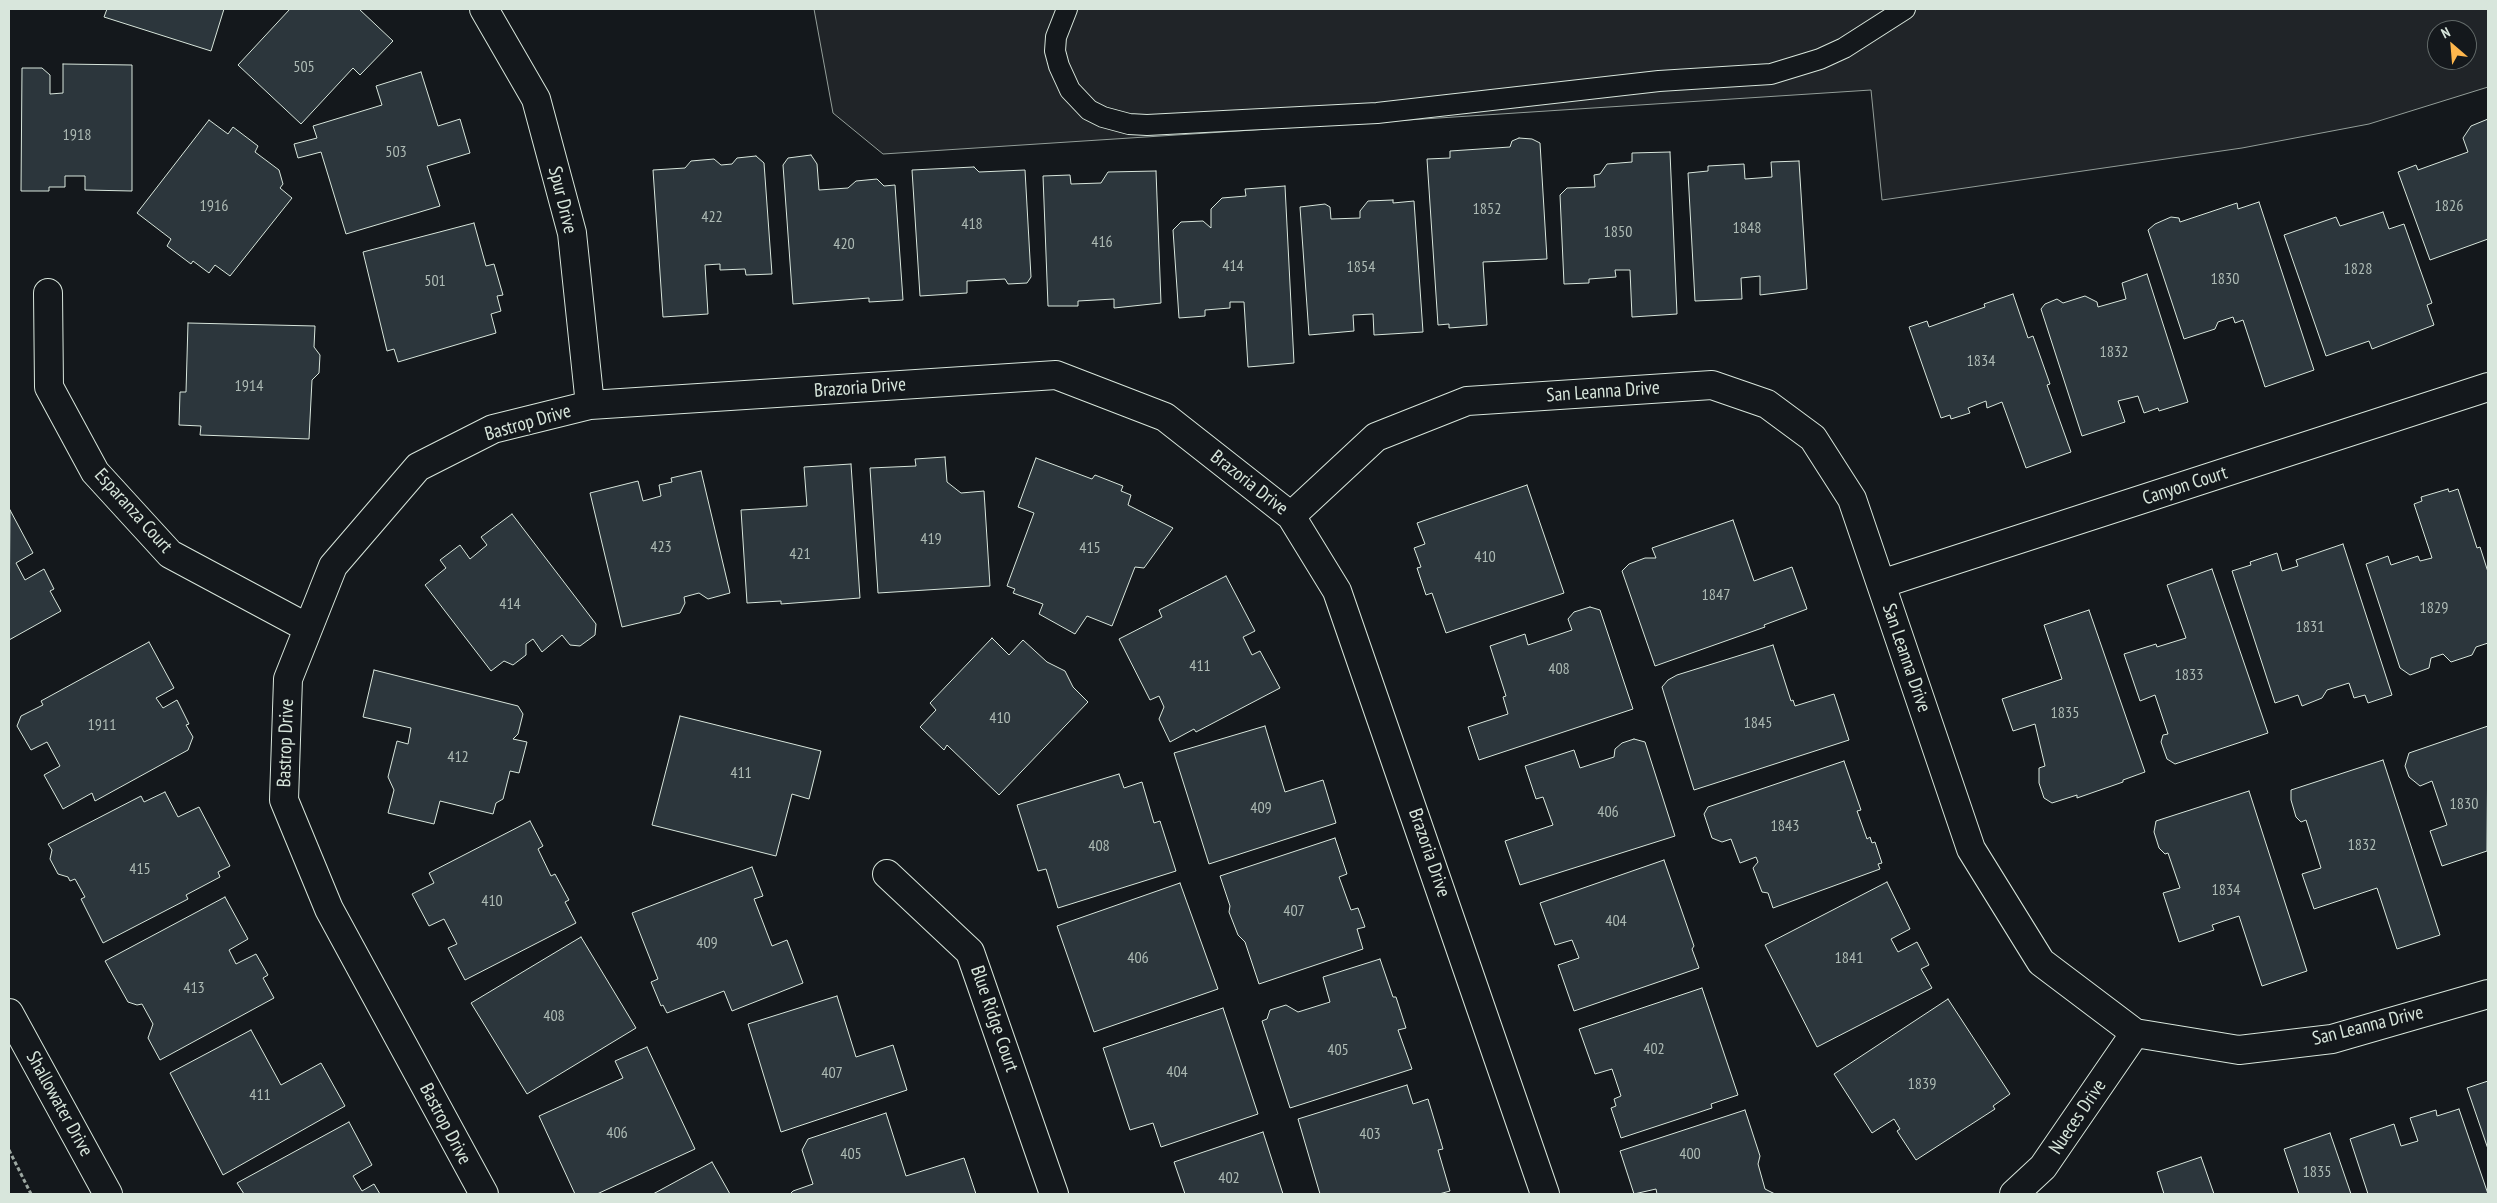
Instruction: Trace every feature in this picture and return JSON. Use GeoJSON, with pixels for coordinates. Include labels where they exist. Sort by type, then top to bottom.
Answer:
{"type":"FeatureCollection","features":[{"type":"Feature","properties":{"kind":"street","name":"Spur Drive"},"geometry":{"type":"LineString","coordinates":[[484,9],[536,99],[572,233],[590,406]]}},
{"type":"Feature","properties":{"kind":"street","name":"Esparanza Court"},"geometry":{"type":"LineString","coordinates":[[48,293],[49,387],[95,472],[170,554],[308,628]]}},
{"type":"Feature","properties":{"kind":"street","name":"Brazoria Drive"},"geometry":{"type":"LineString","coordinates":[[590,406],[1056,375],[1165,417],[1292,516],[1337,591],[1545,1194]]}},
{"type":"Feature","properties":{"kind":"street","name":"San Leanna Drive"},"geometry":{"type":"LineString","coordinates":[[1292,516],[1376,437],[1467,401],[1712,385],[1767,404],[1813,438],[1852,499],[1972,848],[2041,962],[2135,1033],[2239,1050],[2332,1039],[2488,994]]}},
{"type":"Feature","properties":{"kind":"street","name":"Canyon Court"},"geometry":{"type":"LineString","coordinates":[[1881,584],[2488,387]]}},
{"type":"Feature","properties":{"kind":"street","name":"Bastrop Drive"},"geometry":{"type":"LineString","coordinates":[[484,1194],[329,909],[284,800],[288,679],[333,566],[418,467],[493,429],[590,406]]}},
{"type":"Feature","properties":{"kind":"street","name":"Blue Ridge Court"},"geometry":{"type":"LineString","coordinates":[[888,874],[970,952],[1054,1194]]}},
{"type":"Feature","properties":{"kind":"street","name":"Shallowater Drive"},"geometry":{"type":"LineString","coordinates":[[9,1013],[108,1194]]}},
{"type":"Feature","properties":{"kind":"street","name":"Nueces Drive"},"geometry":{"type":"LineString","coordinates":[[2014,1194],[2043,1168],[2135,1033]]}},
{"type":"Feature","properties":{"kind":"lane"},"geometry":{"type":"LineString","coordinates":[[1067,9],[1056,37],[1056,51],[1059,66],[1070,90],[1089,110],[1102,117],[1147,125],[1376,113],[1659,80],[1771,74],[1820,59],[1844,48],[1905,9]]}},
{"type":"Feature","properties":{"kind":"path"},"geometry":{"type":"LineString","coordinates":[[9,1150],[31,1194]]}},
{"type":"Feature","properties":{"kind":"shaded area"},"geometry":{"type":"Polygon","coordinates":[[[814,9],[2488,9],[2488,87],[2369,124],[2242,148],[1882,200],[1871,90],[883,154],[833,113],[814,9]]]}},
{"type":"Feature","properties":{"kind":"building"},"geometry":{"type":"Polygon","coordinates":[[[107,9],[224,9],[211,51],[104,17],[107,9]]]}},
{"type":"Feature","properties":{"kind":"building"},"geometry":{"type":"Polygon","coordinates":[[[290,9],[359,9],[393,41],[360,75],[353,68],[301,124],[238,65],[290,9]]]}},
{"type":"Feature","properties":{"kind":"building"},"geometry":{"type":"Polygon","coordinates":[[[63,64],[132,65],[132,191],[85,190],[85,176],[65,176],[65,187],[49,187],[49,191],[21,191],[22,68],[42,68],[50,75],[50,94],[63,93],[63,64]]]}},
{"type":"Feature","properties":{"kind":"building"},"geometry":{"type":"Polygon","coordinates":[[[421,72],[438,126],[460,119],[470,153],[427,166],[440,206],[346,234],[321,152],[298,158],[294,144],[317,138],[313,126],[382,105],[376,86],[421,72]]]}},
{"type":"Feature","properties":{"kind":"building"},"geometry":{"type":"Polygon","coordinates":[[[2488,119],[2488,239],[2430,260],[2398,172],[2416,165],[2418,170],[2468,152],[2463,138],[2471,126],[2488,119]]]}},
{"type":"Feature","properties":{"kind":"building"},"geometry":{"type":"Polygon","coordinates":[[[209,120],[228,134],[233,127],[258,146],[255,152],[279,170],[283,184],[280,188],[292,198],[230,276],[215,265],[209,273],[193,261],[191,264],[167,246],[171,239],[137,213],[209,120]]]}},
{"type":"Feature","properties":{"kind":"building"},"geometry":{"type":"Polygon","coordinates":[[[1519,138],[1532,139],[1540,143],[1547,259],[1483,262],[1487,325],[1449,328],[1449,324],[1438,325],[1427,159],[1450,158],[1450,151],[1510,147],[1512,141],[1519,138]]]}},
{"type":"Feature","properties":{"kind":"building"},"geometry":{"type":"Polygon","coordinates":[[[1670,152],[1677,314],[1632,317],[1630,270],[1615,270],[1616,277],[1589,279],[1589,283],[1564,284],[1560,195],[1567,188],[1595,187],[1594,175],[1600,174],[1607,164],[1632,162],[1632,153],[1670,152]]]}},
{"type":"Feature","properties":{"kind":"building"},"geometry":{"type":"Polygon","coordinates":[[[811,155],[817,164],[819,190],[848,188],[856,181],[877,179],[884,186],[895,185],[903,300],[869,302],[869,298],[793,304],[783,165],[788,158],[811,155]]]}},
{"type":"Feature","properties":{"kind":"building"},"geometry":{"type":"Polygon","coordinates":[[[756,156],[764,163],[772,274],[746,275],[745,269],[720,270],[720,264],[705,265],[708,314],[663,317],[653,170],[685,168],[691,161],[714,159],[721,165],[732,164],[737,158],[756,156]]]}},
{"type":"Feature","properties":{"kind":"building"},"geometry":{"type":"Polygon","coordinates":[[[1799,161],[1807,289],[1760,295],[1760,276],[1741,278],[1742,299],[1695,301],[1688,173],[1708,171],[1708,166],[1744,164],[1745,179],[1772,177],[1771,162],[1799,161]]]}},
{"type":"Feature","properties":{"kind":"building"},"geometry":{"type":"Polygon","coordinates":[[[974,167],[979,172],[1025,170],[1031,277],[1027,283],[1008,284],[1005,279],[967,281],[967,293],[920,296],[912,170],[974,167]]]}},
{"type":"Feature","properties":{"kind":"building"},"geometry":{"type":"Polygon","coordinates":[[[1156,171],[1161,303],[1114,308],[1114,299],[1078,301],[1078,306],[1048,306],[1043,176],[1070,175],[1071,184],[1101,183],[1108,172],[1156,171]]]}},
{"type":"Feature","properties":{"kind":"building"},"geometry":{"type":"Polygon","coordinates":[[[1285,186],[1294,363],[1248,367],[1244,302],[1230,302],[1230,308],[1205,310],[1205,316],[1179,318],[1173,230],[1181,222],[1203,221],[1211,228],[1211,209],[1222,198],[1246,196],[1245,189],[1285,186]]]}},
{"type":"Feature","properties":{"kind":"building"},"geometry":{"type":"Polygon","coordinates":[[[1393,200],[1393,203],[1414,201],[1423,332],[1374,335],[1373,314],[1353,315],[1354,331],[1309,335],[1300,207],[1325,204],[1330,207],[1331,219],[1360,218],[1360,211],[1368,201],[1393,200]]]}},
{"type":"Feature","properties":{"kind":"building"},"geometry":{"type":"Polygon","coordinates":[[[2259,202],[2314,370],[2265,387],[2243,320],[2235,323],[2233,317],[2218,322],[2215,329],[2184,339],[2148,230],[2155,224],[2171,217],[2179,218],[2180,222],[2237,203],[2238,209],[2259,202]]]}},
{"type":"Feature","properties":{"kind":"building"},"geometry":{"type":"Polygon","coordinates":[[[2383,212],[2389,229],[2404,224],[2432,303],[2427,305],[2434,325],[2372,349],[2369,341],[2326,356],[2284,235],[2336,217],[2340,226],[2383,212]]]}},
{"type":"Feature","properties":{"kind":"building"},"geometry":{"type":"Polygon","coordinates":[[[474,223],[486,266],[494,264],[503,295],[497,296],[501,311],[491,314],[496,333],[398,362],[394,349],[387,351],[363,252],[474,223]]]}},
{"type":"Feature","properties":{"kind":"building"},"geometry":{"type":"Polygon","coordinates":[[[2147,274],[2188,402],[2159,411],[2158,408],[2144,413],[2138,396],[2118,401],[2125,422],[2082,436],[2041,309],[2045,304],[2057,299],[2063,303],[2085,296],[2097,302],[2098,307],[2126,299],[2122,283],[2147,274]]]}},
{"type":"Feature","properties":{"kind":"building"},"geometry":{"type":"Polygon","coordinates":[[[2013,294],[2028,338],[2033,336],[2050,384],[2047,385],[2071,452],[2026,468],[2002,402],[1987,408],[1986,401],[1968,408],[1970,413],[1951,419],[1950,415],[1941,418],[1909,327],[1927,321],[1929,327],[1985,307],[1984,304],[2013,294]]]}},
{"type":"Feature","properties":{"kind":"building"},"geometry":{"type":"Polygon","coordinates":[[[188,323],[315,326],[314,347],[320,355],[319,373],[312,380],[309,439],[200,435],[201,426],[179,425],[180,392],[186,392],[188,323]]]}},
{"type":"Feature","properties":{"kind":"building"},"geometry":{"type":"Polygon","coordinates":[[[945,457],[947,482],[961,493],[984,491],[990,586],[878,593],[870,468],[916,466],[915,459],[945,457]]]}},
{"type":"Feature","properties":{"kind":"building"},"geometry":{"type":"Polygon","coordinates":[[[1036,458],[1092,479],[1095,475],[1123,486],[1121,491],[1131,495],[1128,505],[1173,528],[1144,568],[1135,567],[1112,626],[1087,616],[1075,634],[1039,614],[1043,604],[1013,593],[1015,589],[1007,586],[1034,513],[1018,507],[1036,458]]]}},
{"type":"Feature","properties":{"kind":"building"},"geometry":{"type":"Polygon","coordinates":[[[851,464],[860,598],[781,604],[781,601],[747,603],[741,510],[807,506],[804,467],[851,464]]]}},
{"type":"Feature","properties":{"kind":"building"},"geometry":{"type":"Polygon","coordinates":[[[701,471],[730,593],[708,599],[699,593],[684,597],[685,603],[680,613],[622,627],[590,493],[638,481],[643,501],[661,496],[659,485],[672,482],[671,478],[701,471]]]}},
{"type":"Feature","properties":{"kind":"building"},"geometry":{"type":"Polygon","coordinates":[[[1527,485],[1564,593],[1446,633],[1432,593],[1426,595],[1417,568],[1421,567],[1414,548],[1425,544],[1417,523],[1527,485]]]}},
{"type":"Feature","properties":{"kind":"building"},"geometry":{"type":"Polygon","coordinates":[[[2448,489],[2449,492],[2458,489],[2477,548],[2480,547],[2488,572],[2488,643],[2476,647],[2472,655],[2451,662],[2443,654],[2431,658],[2429,668],[2410,675],[2400,668],[2366,564],[2388,556],[2391,565],[2418,556],[2420,561],[2432,558],[2414,504],[2422,501],[2421,497],[2448,489]]]}},
{"type":"Feature","properties":{"kind":"building"},"geometry":{"type":"Polygon","coordinates":[[[10,510],[33,553],[16,563],[25,580],[44,569],[54,589],[50,591],[61,611],[9,640],[10,510]]]}},
{"type":"Feature","properties":{"kind":"building"},"geometry":{"type":"Polygon","coordinates":[[[512,514],[596,624],[595,635],[580,646],[570,645],[562,635],[542,652],[533,639],[526,644],[526,655],[513,665],[504,661],[491,671],[425,585],[446,568],[440,560],[460,545],[470,559],[487,545],[481,537],[512,514]]]}},
{"type":"Feature","properties":{"kind":"building"},"geometry":{"type":"Polygon","coordinates":[[[1733,520],[1754,581],[1792,567],[1807,609],[1764,625],[1765,627],[1655,666],[1622,571],[1629,564],[1645,558],[1656,558],[1652,548],[1733,520]]]}},
{"type":"Feature","properties":{"kind":"building"},"geometry":{"type":"Polygon","coordinates":[[[2343,544],[2392,695],[2368,703],[2365,695],[2354,698],[2349,683],[2327,690],[2322,698],[2302,706],[2298,695],[2275,703],[2232,571],[2251,565],[2250,562],[2277,553],[2282,571],[2298,566],[2296,560],[2343,544]]]}},
{"type":"Feature","properties":{"kind":"building"},"geometry":{"type":"Polygon","coordinates":[[[2212,569],[2268,733],[2175,764],[2167,759],[2161,742],[2163,735],[2168,734],[2155,695],[2140,701],[2124,654],[2156,644],[2157,647],[2186,638],[2167,585],[2212,569]]]}},
{"type":"Feature","properties":{"kind":"building"},"geometry":{"type":"Polygon","coordinates":[[[1226,576],[1255,631],[1243,637],[1252,655],[1260,651],[1280,688],[1196,732],[1194,729],[1170,742],[1159,719],[1164,707],[1159,696],[1150,700],[1119,639],[1162,617],[1159,610],[1226,576]]]}},
{"type":"Feature","properties":{"kind":"building"},"geometry":{"type":"Polygon","coordinates":[[[1590,607],[1600,610],[1633,709],[1479,760],[1468,727],[1508,714],[1503,697],[1506,696],[1490,646],[1525,634],[1528,645],[1572,630],[1568,619],[1574,612],[1590,607]]]}},
{"type":"Feature","properties":{"kind":"building"},"geometry":{"type":"Polygon","coordinates":[[[2089,610],[2145,772],[2077,798],[2077,795],[2052,803],[2044,798],[2039,783],[2039,768],[2045,766],[2035,724],[2013,731],[2002,699],[2062,679],[2044,625],[2089,610]]]}},
{"type":"Feature","properties":{"kind":"building"},"geometry":{"type":"Polygon","coordinates":[[[992,638],[1009,655],[1023,640],[1047,662],[1065,671],[1073,687],[1088,702],[999,795],[947,745],[944,750],[920,727],[936,710],[930,703],[992,638]]]}},
{"type":"Feature","properties":{"kind":"building"},"geometry":{"type":"Polygon","coordinates":[[[149,642],[174,688],[156,698],[163,708],[177,700],[189,724],[186,725],[193,737],[188,750],[95,801],[92,793],[63,809],[44,775],[60,766],[47,742],[31,750],[17,726],[21,716],[43,705],[41,701],[149,642]]]}},
{"type":"Feature","properties":{"kind":"building"},"geometry":{"type":"Polygon","coordinates":[[[1773,645],[1791,701],[1793,700],[1795,706],[1834,694],[1849,740],[1694,790],[1662,687],[1668,680],[1677,675],[1773,645]]]}},
{"type":"Feature","properties":{"kind":"building"},"geometry":{"type":"Polygon","coordinates":[[[374,670],[518,706],[523,714],[518,734],[513,739],[527,742],[519,773],[510,771],[503,799],[496,803],[493,814],[440,801],[434,824],[388,813],[394,790],[388,777],[397,741],[408,744],[411,728],[363,717],[374,670]]]}},
{"type":"Feature","properties":{"kind":"building"},"geometry":{"type":"Polygon","coordinates":[[[680,716],[821,751],[809,799],[792,794],[776,856],[652,825],[680,716]]]}},
{"type":"Feature","properties":{"kind":"building"},"geometry":{"type":"Polygon","coordinates":[[[1265,726],[1285,792],[1323,780],[1336,823],[1209,864],[1174,753],[1265,726]]]}},
{"type":"Feature","properties":{"kind":"building"},"geometry":{"type":"Polygon","coordinates":[[[2488,726],[2487,851],[2442,866],[2430,831],[2447,825],[2432,781],[2420,786],[2409,777],[2405,766],[2409,753],[2488,726]]]}},
{"type":"Feature","properties":{"kind":"building"},"geometry":{"type":"Polygon","coordinates":[[[1634,739],[1645,742],[1675,836],[1520,885],[1505,841],[1553,825],[1543,797],[1536,799],[1525,766],[1574,750],[1580,768],[1614,757],[1615,749],[1622,743],[1634,739]]]}},
{"type":"Feature","properties":{"kind":"building"},"geometry":{"type":"Polygon","coordinates":[[[2383,760],[2440,935],[2397,949],[2377,888],[2314,909],[2302,874],[2321,868],[2306,820],[2301,822],[2296,817],[2291,800],[2291,790],[2383,760]]]}},
{"type":"Feature","properties":{"kind":"building"},"geometry":{"type":"Polygon","coordinates":[[[1844,761],[1861,810],[1857,811],[1867,839],[1870,837],[1872,843],[1875,842],[1882,863],[1878,864],[1880,869],[1773,908],[1768,893],[1762,892],[1753,868],[1758,862],[1756,857],[1740,863],[1731,839],[1722,842],[1712,838],[1704,814],[1708,807],[1844,761]]]}},
{"type":"Feature","properties":{"kind":"building"},"geometry":{"type":"Polygon","coordinates":[[[1119,774],[1124,788],[1142,782],[1154,823],[1160,821],[1176,871],[1058,908],[1046,869],[1038,871],[1017,805],[1119,774]]]}},
{"type":"Feature","properties":{"kind":"building"},"geometry":{"type":"Polygon","coordinates":[[[2249,791],[2307,971],[2262,986],[2239,916],[2212,925],[2214,930],[2179,942],[2163,893],[2180,888],[2168,853],[2165,854],[2159,848],[2154,832],[2156,821],[2249,791]]]}},
{"type":"Feature","properties":{"kind":"building"},"geometry":{"type":"Polygon","coordinates":[[[165,792],[178,817],[199,807],[230,866],[218,872],[220,877],[186,895],[188,899],[103,943],[81,899],[85,897],[75,879],[70,881],[68,877],[58,874],[50,859],[52,850],[48,844],[141,796],[144,802],[165,792]]]}},
{"type":"Feature","properties":{"kind":"building"},"geometry":{"type":"Polygon","coordinates":[[[530,821],[543,846],[538,849],[551,876],[555,874],[569,900],[565,902],[576,923],[465,980],[448,948],[457,944],[444,919],[429,926],[412,894],[434,883],[429,873],[530,821]]]}},
{"type":"Feature","properties":{"kind":"building"},"geometry":{"type":"Polygon","coordinates":[[[1335,838],[1347,874],[1339,877],[1351,910],[1358,908],[1365,927],[1357,929],[1363,949],[1259,984],[1245,942],[1238,935],[1229,912],[1230,906],[1220,876],[1335,838]]]}},
{"type":"Feature","properties":{"kind":"building"},"geometry":{"type":"Polygon","coordinates":[[[1664,860],[1694,946],[1692,949],[1699,968],[1574,1011],[1558,965],[1579,958],[1572,940],[1555,945],[1540,903],[1664,860]]]}},
{"type":"Feature","properties":{"kind":"building"},"geometry":{"type":"Polygon","coordinates":[[[752,867],[763,896],[754,899],[772,946],[787,940],[803,983],[732,1011],[724,991],[667,1013],[663,1005],[661,1006],[651,982],[658,979],[632,913],[752,867]]]}},
{"type":"Feature","properties":{"kind":"building"},"geometry":{"type":"Polygon","coordinates":[[[1887,882],[1910,929],[1891,939],[1898,952],[1917,942],[1929,965],[1921,969],[1932,988],[1817,1047],[1765,945],[1887,882]]]}},
{"type":"Feature","properties":{"kind":"building"},"geometry":{"type":"Polygon","coordinates":[[[1180,883],[1218,989],[1094,1032],[1057,926],[1180,883]]]}},
{"type":"Feature","properties":{"kind":"building"},"geometry":{"type":"Polygon","coordinates":[[[225,897],[248,939],[229,950],[236,964],[256,954],[268,975],[263,978],[274,998],[160,1060],[148,1038],[153,1024],[142,1004],[137,1005],[128,1002],[105,961],[225,897]]]}},
{"type":"Feature","properties":{"kind":"building"},"geometry":{"type":"Polygon","coordinates":[[[581,937],[636,1028],[527,1094],[471,1003],[581,937]]]}},
{"type":"Feature","properties":{"kind":"building"},"geometry":{"type":"Polygon","coordinates":[[[1380,959],[1393,997],[1396,997],[1406,1028],[1398,1030],[1412,1069],[1290,1108],[1262,1021],[1267,1019],[1270,1010],[1286,1005],[1298,1012],[1330,1002],[1323,977],[1380,959]]]}},
{"type":"Feature","properties":{"kind":"building"},"geometry":{"type":"Polygon","coordinates":[[[1702,988],[1738,1095],[1711,1104],[1712,1108],[1621,1138],[1611,1108],[1616,1106],[1614,1099],[1621,1096],[1612,1069],[1595,1074],[1579,1029],[1702,988]]]}},
{"type":"Feature","properties":{"kind":"building"},"geometry":{"type":"Polygon","coordinates":[[[837,996],[856,1057],[893,1045],[907,1090],[781,1132],[748,1024],[837,996]]]}},
{"type":"Feature","properties":{"kind":"building"},"geometry":{"type":"Polygon","coordinates":[[[1948,999],[2010,1094],[1993,1106],[1995,1109],[1916,1160],[1897,1131],[1900,1129],[1894,1119],[1872,1133],[1834,1074],[1948,999]]]}},
{"type":"Feature","properties":{"kind":"building"},"geometry":{"type":"Polygon","coordinates":[[[1223,1008],[1258,1114],[1161,1147],[1153,1123],[1130,1130],[1103,1048],[1223,1008]]]}},
{"type":"Feature","properties":{"kind":"building"},"geometry":{"type":"Polygon","coordinates":[[[251,1030],[281,1085],[321,1063],[345,1106],[223,1175],[170,1073],[251,1030]]]}},
{"type":"Feature","properties":{"kind":"building"},"geometry":{"type":"Polygon","coordinates":[[[647,1047],[695,1149],[597,1194],[575,1194],[539,1116],[623,1078],[615,1061],[647,1047]]]}},
{"type":"Feature","properties":{"kind":"building"},"geometry":{"type":"Polygon","coordinates":[[[2488,1081],[2488,1149],[2467,1088],[2488,1081]]]}},
{"type":"Feature","properties":{"kind":"building"},"geometry":{"type":"Polygon","coordinates":[[[1407,1085],[1413,1104],[1428,1099],[1443,1149],[1438,1150],[1450,1191],[1439,1194],[1320,1194],[1298,1119],[1407,1085]]]}},
{"type":"Feature","properties":{"kind":"building"},"geometry":{"type":"Polygon","coordinates":[[[2459,1109],[2488,1194],[2368,1194],[2350,1139],[2394,1124],[2401,1146],[2418,1141],[2410,1118],[2436,1110],[2437,1116],[2459,1109]]]}},
{"type":"Feature","properties":{"kind":"building"},"geometry":{"type":"Polygon","coordinates":[[[1745,1110],[1760,1156],[1758,1164],[1765,1189],[1775,1194],[1657,1194],[1656,1189],[1634,1194],[1620,1151],[1745,1110]]]}},
{"type":"Feature","properties":{"kind":"building"},"geometry":{"type":"Polygon","coordinates":[[[886,1113],[906,1176],[964,1158],[976,1194],[790,1194],[793,1191],[813,1184],[802,1150],[808,1139],[886,1113]]]}},
{"type":"Feature","properties":{"kind":"building"},"geometry":{"type":"Polygon","coordinates":[[[349,1122],[372,1165],[353,1176],[362,1191],[374,1184],[380,1194],[244,1194],[237,1183],[349,1122]]]}},
{"type":"Feature","properties":{"kind":"building"},"geometry":{"type":"Polygon","coordinates":[[[1263,1132],[1283,1194],[1185,1194],[1174,1162],[1263,1132]]]}},
{"type":"Feature","properties":{"kind":"building"},"geometry":{"type":"Polygon","coordinates":[[[2330,1133],[2351,1194],[2299,1194],[2284,1149],[2330,1133]]]}},
{"type":"Feature","properties":{"kind":"building"},"geometry":{"type":"Polygon","coordinates":[[[2201,1157],[2214,1194],[2164,1194],[2157,1172],[2201,1157]]]}},
{"type":"Feature","properties":{"kind":"building"},"geometry":{"type":"Polygon","coordinates":[[[712,1162],[730,1194],[653,1194],[712,1162]]]}}]}
